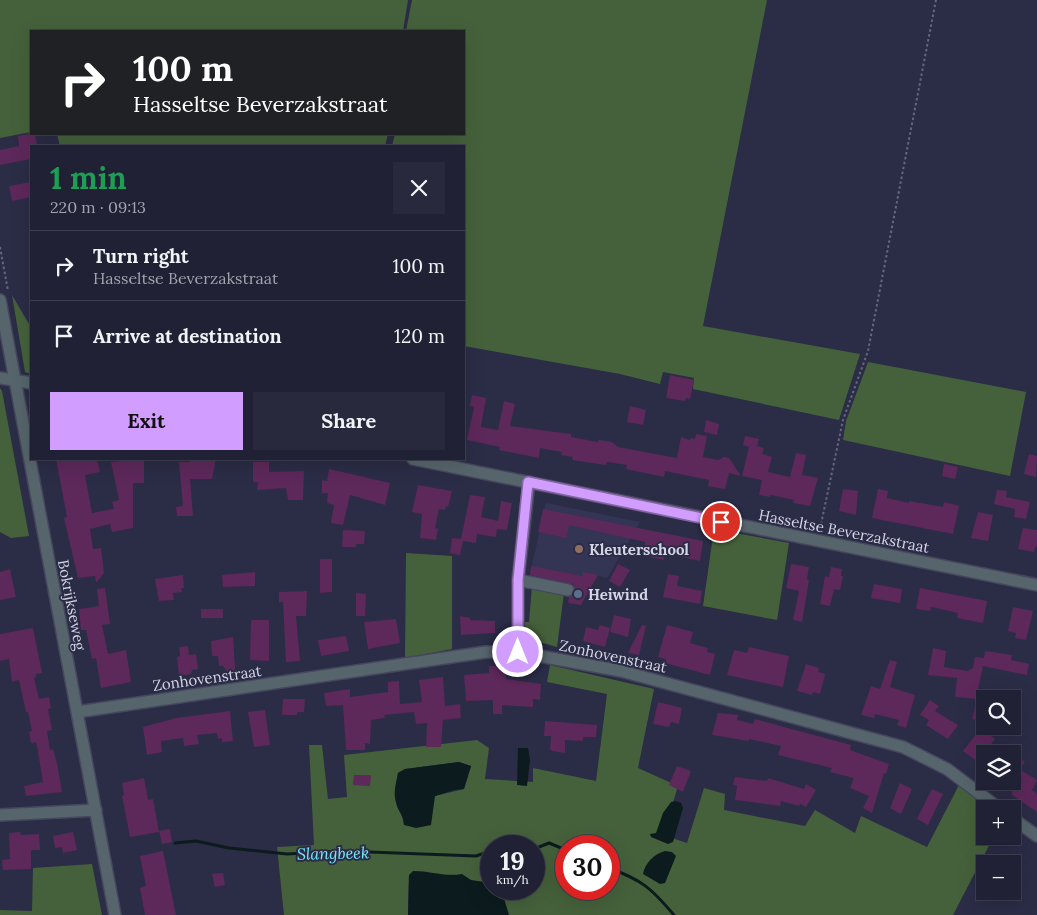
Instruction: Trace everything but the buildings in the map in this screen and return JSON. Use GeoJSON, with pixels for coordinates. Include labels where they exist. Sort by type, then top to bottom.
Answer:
{"type":"FeatureCollection","features":[{"type":"Feature","properties":{"kind":"street","name":"Bokrijkseweg"},"geometry":{"type":"LineString","coordinates":[[0,300],[115,915]]}},
{"type":"Feature","properties":{"kind":"street"},"geometry":{"type":"LineString","coordinates":[[0,378],[30,383]]}},
{"type":"Feature","properties":{"kind":"street","name":"Hasseltse Beverzakstraat"},"geometry":{"type":"LineString","coordinates":[[418,460],[1037,586]]}},
{"type":"Feature","properties":{"kind":"street"},"geometry":{"type":"LineString","coordinates":[[518,652],[518,580],[528,482]]}},
{"type":"Feature","properties":{"kind":"street"},"geometry":{"type":"LineString","coordinates":[[518,580],[568,590]]}},
{"type":"Feature","properties":{"kind":"street","name":"Zonhovenstraat"},"geometry":{"type":"LineString","coordinates":[[77,712],[486,652],[518,652],[620,671],[903,747],[947,769],[988,800]]}},
{"type":"Feature","properties":{"kind":"street"},"geometry":{"type":"LineString","coordinates":[[0,815],[96,810]]}},
{"type":"Feature","properties":{"kind":"street"},"geometry":{"type":"LineString","coordinates":[[1021,824],[1037,836]]}},
{"type":"Feature","properties":{"kind":"path"},"geometry":{"type":"LineString","coordinates":[[817,541],[843,420],[868,351],[936,0]]}},
{"type":"Feature","properties":{"kind":"shaded area","name":"Kleuterschool"},"geometry":{"type":"Polygon","coordinates":[[[546,503],[640,522],[607,578],[584,572],[583,576],[572,574],[570,586],[529,578],[546,503]]]}},
{"type":"Feature","properties":{"kind":"shaded area"},"geometry":{"type":"Polygon","coordinates":[[[518,748],[528,748],[530,760],[527,786],[517,785],[518,748]]]}},
{"type":"Feature","properties":{"kind":"shaded area"},"geometry":{"type":"Polygon","coordinates":[[[459,762],[471,766],[464,789],[435,796],[431,825],[416,828],[404,825],[395,799],[398,773],[405,769],[459,762]]]}},
{"type":"Feature","properties":{"kind":"shaded area"},"geometry":{"type":"Polygon","coordinates":[[[671,802],[681,803],[683,808],[673,842],[668,844],[651,837],[650,834],[656,833],[663,813],[671,802]]]}},
{"type":"Feature","properties":{"kind":"shaded area"},"geometry":{"type":"Polygon","coordinates":[[[665,851],[672,852],[676,856],[665,883],[660,884],[643,874],[651,860],[657,854],[665,851]]]}},
{"type":"Feature","properties":{"kind":"shaded area"},"geometry":{"type":"Polygon","coordinates":[[[413,871],[449,875],[462,874],[471,880],[480,881],[480,900],[504,900],[509,915],[408,915],[409,875],[413,871]]]}},
{"type":"Feature","properties":{"kind":"green space"},"geometry":{"type":"Polygon","coordinates":[[[0,0],[408,0],[403,30],[30,30],[30,132],[0,138],[0,0]]]}},
{"type":"Feature","properties":{"kind":"green space"},"geometry":{"type":"Polygon","coordinates":[[[412,0],[767,0],[703,326],[860,354],[839,420],[693,389],[694,378],[663,372],[660,384],[620,374],[465,346],[465,145],[392,145],[395,135],[465,135],[465,30],[406,30],[412,0]]]}},
{"type":"Feature","properties":{"kind":"green space"},"geometry":{"type":"Polygon","coordinates":[[[57,135],[388,135],[385,145],[60,145],[57,135]]]}},
{"type":"Feature","properties":{"kind":"green space"},"geometry":{"type":"Polygon","coordinates":[[[12,295],[29,324],[30,374],[25,372],[12,295]]]}},
{"type":"Feature","properties":{"kind":"green space"},"geometry":{"type":"Polygon","coordinates":[[[868,362],[1026,392],[1010,476],[843,440],[846,421],[868,362]]]}},
{"type":"Feature","properties":{"kind":"green space"},"geometry":{"type":"Polygon","coordinates":[[[0,388],[29,536],[11,538],[0,532],[0,388]]]}},
{"type":"Feature","properties":{"kind":"green space"},"geometry":{"type":"Polygon","coordinates":[[[714,529],[789,543],[777,620],[703,606],[714,529]]]}},
{"type":"Feature","properties":{"kind":"green space"},"geometry":{"type":"Polygon","coordinates":[[[406,553],[452,556],[452,649],[405,658],[406,553]]]}},
{"type":"Feature","properties":{"kind":"green space"},"geometry":{"type":"Polygon","coordinates":[[[532,586],[564,593],[557,647],[539,642],[536,649],[527,643],[524,622],[529,622],[532,586]]]}},
{"type":"Feature","properties":{"kind":"green space"},"geometry":{"type":"Polygon","coordinates":[[[550,665],[654,689],[638,768],[678,786],[663,835],[687,843],[704,788],[725,794],[724,810],[805,826],[815,810],[855,833],[861,816],[927,847],[959,785],[980,800],[976,800],[976,845],[989,845],[984,855],[976,855],[976,871],[953,915],[505,915],[409,875],[408,915],[284,915],[277,847],[314,845],[309,745],[322,745],[328,799],[347,797],[344,755],[477,740],[489,748],[485,779],[533,782],[533,768],[596,781],[607,694],[547,682],[550,665]],[[459,762],[405,769],[398,773],[395,799],[404,825],[435,796],[464,789],[471,766],[459,762]]]}},
{"type":"Feature","properties":{"kind":"green space"},"geometry":{"type":"Polygon","coordinates":[[[92,864],[102,915],[0,915],[0,910],[32,911],[33,868],[92,864]]]}},
{"type":"Feature","properties":{"kind":"waterway","name":"Slangbeek"},"geometry":{"type":"LineString","coordinates":[[175,843],[196,841],[229,848],[287,854],[343,851],[480,855]]}},
{"type":"Feature","properties":{"kind":"waterway","name":"Slangbeek"},"geometry":{"type":"LineString","coordinates":[[545,845],[549,843],[555,845]]}},
{"type":"Feature","properties":{"kind":"waterway","name":"Slangbeek"},"geometry":{"type":"LineString","coordinates":[[620,873],[645,886],[674,915]]}},
{"type":"Feature","properties":{"kind":"place","name":"Kleuterschool"},"geometry":{"type":"Point","coordinates":[579,549]}},
{"type":"Feature","properties":{"kind":"place","name":"Heiwind"},"geometry":{"type":"Point","coordinates":[578,594]}},
{"type":"Feature","properties":{"kind":"route"},"geometry":{"type":"LineString","coordinates":[[518,652],[518,580],[528,482],[721,522]]}}]}
